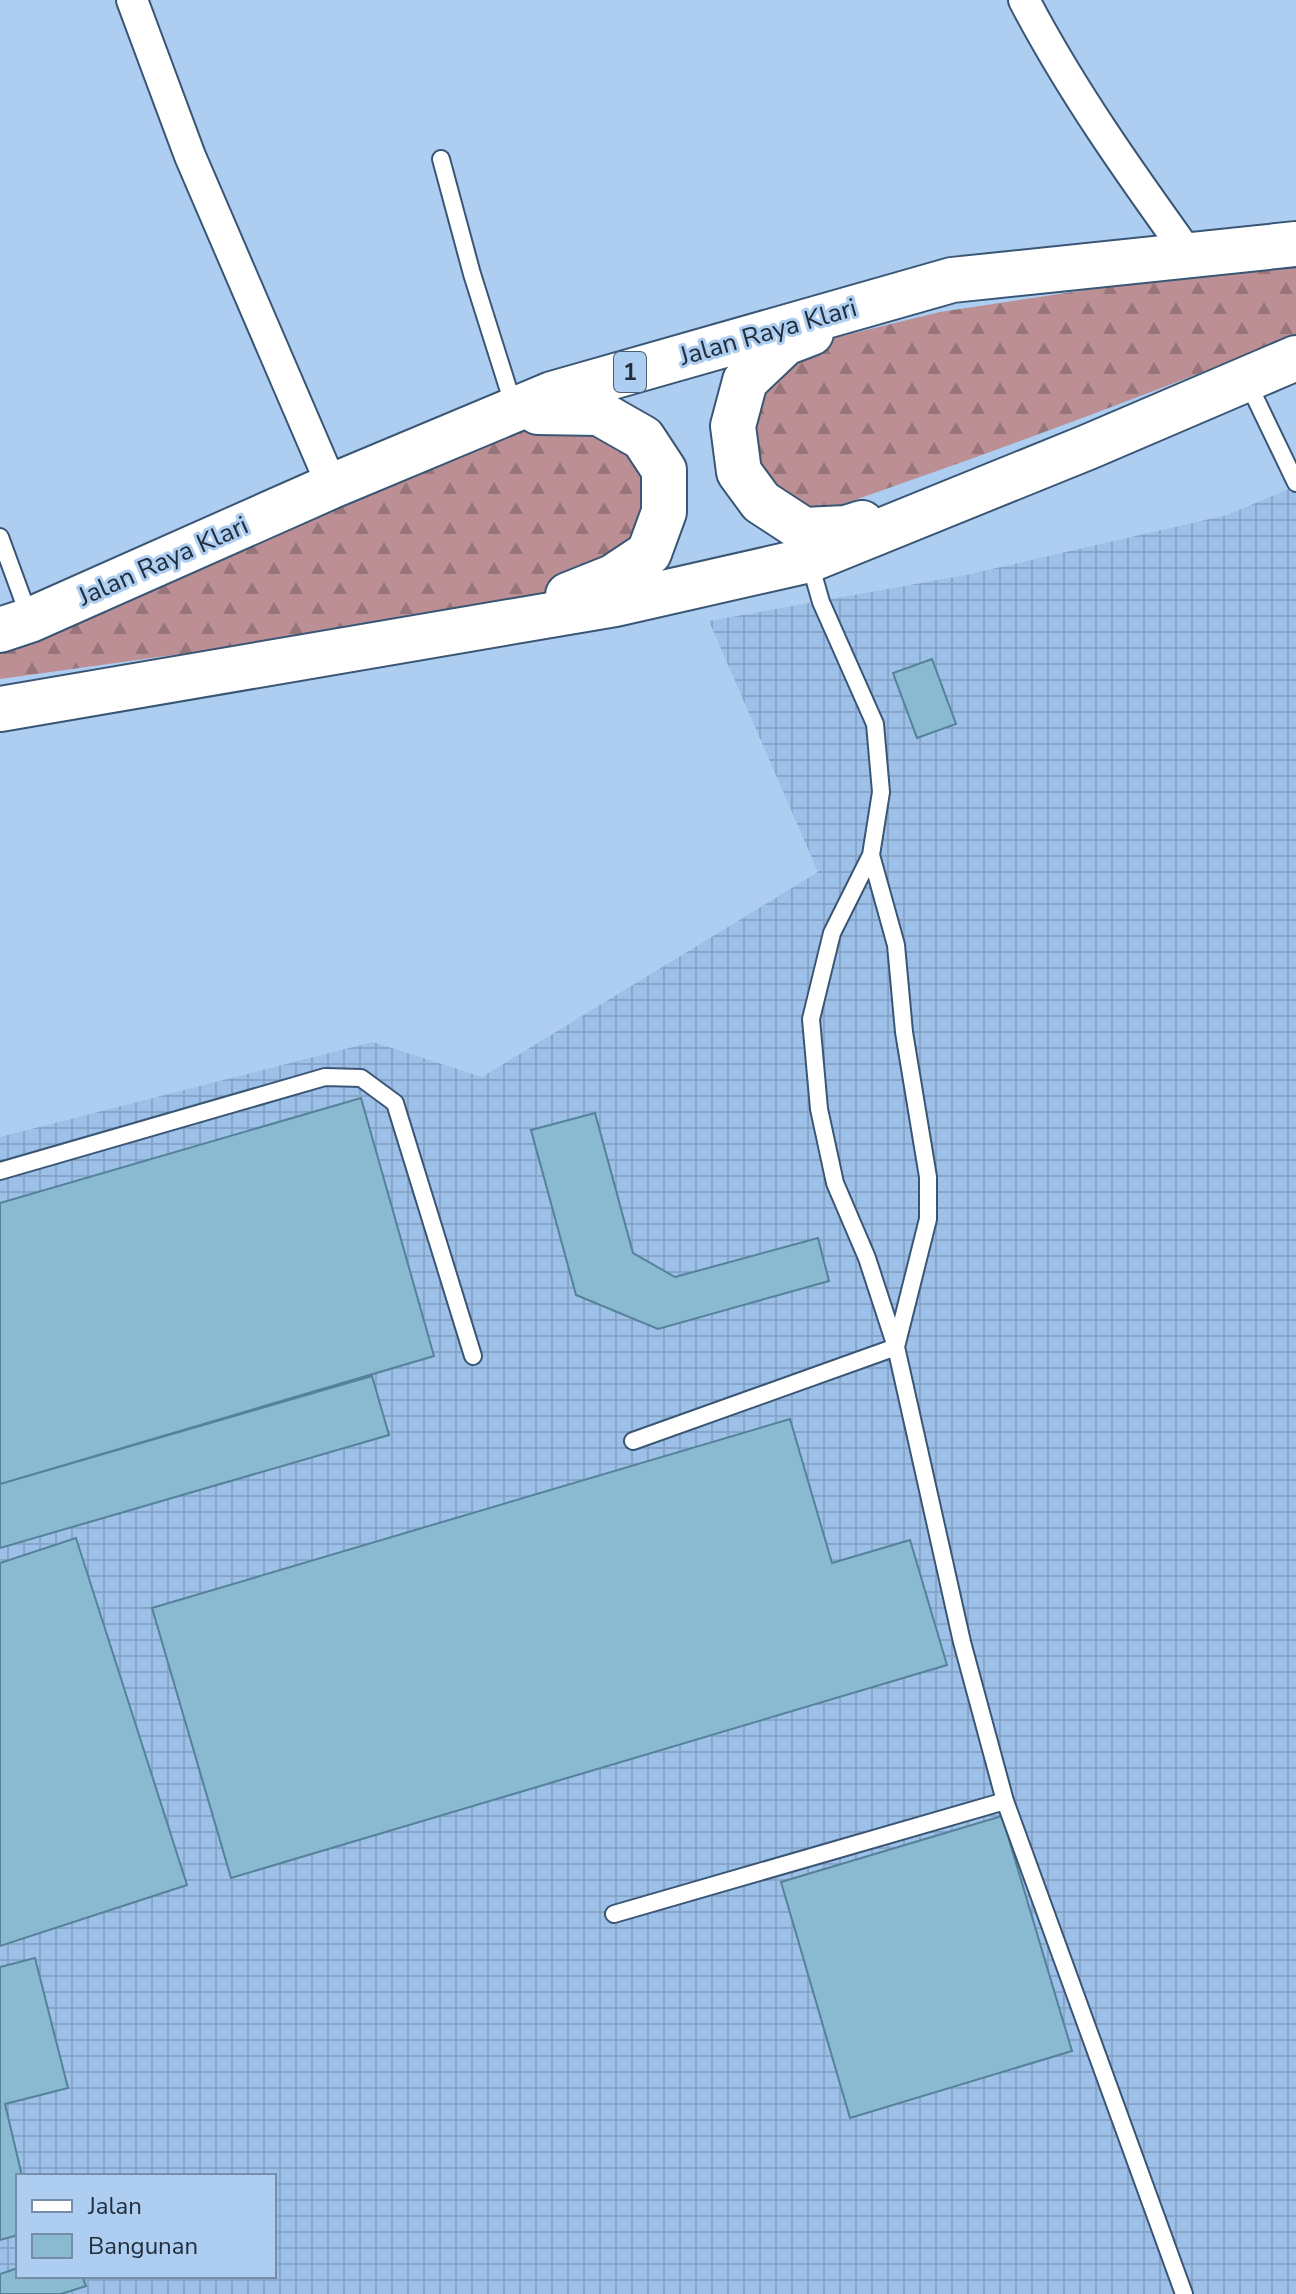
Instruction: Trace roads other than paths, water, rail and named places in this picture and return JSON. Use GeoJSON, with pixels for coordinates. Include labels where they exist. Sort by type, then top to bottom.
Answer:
{"type":"FeatureCollection","features":[{"type":"Feature","properties":{"kind":"highway","name":"Jalan Raya Klari"},"geometry":{"type":"LineString","coordinates":[[15,625],[332,486],[552,394],[952,280],[1296,244]]}},
{"type":"Feature","properties":{"kind":"highway"},"geometry":{"type":"LineString","coordinates":[[952,280],[785,343],[745,381],[733,426],[739,472],[761,502],[804,530],[846,528],[1088,447]]}},
{"type":"Feature","properties":{"kind":"highway"},"geometry":{"type":"LineString","coordinates":[[0,709],[615,604],[809,560],[1088,447],[1296,358]]}},
{"type":"Feature","properties":{"kind":"highway"},"geometry":{"type":"LineString","coordinates":[[494,625],[613,577],[649,553],[664,512],[664,470],[643,438],[599,413],[515,411]]}},
{"type":"Feature","properties":{"kind":"street"},"geometry":{"type":"LineString","coordinates":[[132,0],[190,156],[332,486]]}},
{"type":"Feature","properties":{"kind":"street"},"geometry":{"type":"LineString","coordinates":[[1024,0],[1048,47],[1086,106],[1189,255]]}},
{"type":"Feature","properties":{"kind":"lane"},"geometry":{"type":"LineString","coordinates":[[441,159],[472,274],[515,411]]}},
{"type":"Feature","properties":{"kind":"lane"},"geometry":{"type":"LineString","coordinates":[[1246,380],[1296,483]]}},
{"type":"Feature","properties":{"kind":"lane"},"geometry":{"type":"LineString","coordinates":[[0,537],[15,625]]}},
{"type":"Feature","properties":{"kind":"lane"},"geometry":{"type":"LineString","coordinates":[[809,560],[821,602],[875,724],[881,792],[871,855],[832,933],[811,1019],[819,1109],[835,1183],[867,1258],[896,1347],[962,1642],[1005,1801],[1184,2294]]}},
{"type":"Feature","properties":{"kind":"lane"},"geometry":{"type":"LineString","coordinates":[[871,855],[896,945],[904,1032],[928,1177],[928,1219],[896,1347]]}},
{"type":"Feature","properties":{"kind":"lane"},"geometry":{"type":"LineString","coordinates":[[0,1171],[325,1077],[361,1078],[395,1103],[473,1356]]}},
{"type":"Feature","properties":{"kind":"lane"},"geometry":{"type":"LineString","coordinates":[[633,1441],[896,1347]]}},
{"type":"Feature","properties":{"kind":"lane"},"geometry":{"type":"LineString","coordinates":[[614,1914],[1005,1801]]}}]}
